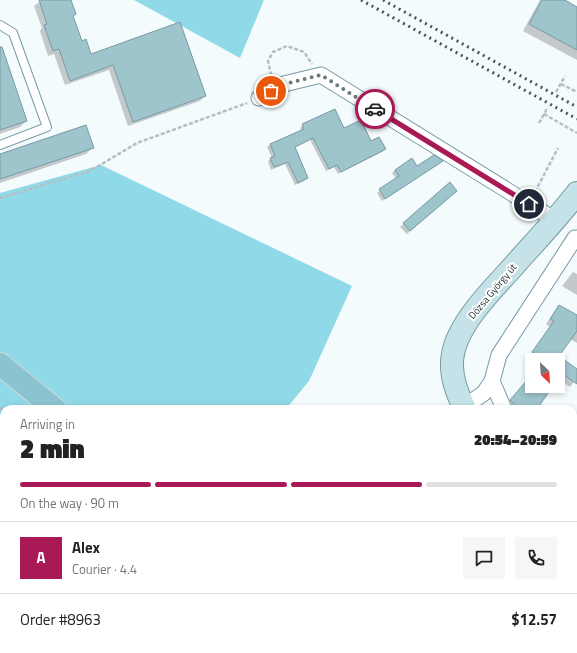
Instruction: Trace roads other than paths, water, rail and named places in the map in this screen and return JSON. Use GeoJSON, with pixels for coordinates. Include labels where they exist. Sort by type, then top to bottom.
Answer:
{"type":"FeatureCollection","features":[{"type":"Feature","properties":{"kind":"main road"},"geometry":{"type":"LineString","coordinates":[[0,364],[50,405]]}},
{"type":"Feature","properties":{"kind":"street"},"geometry":{"type":"LineString","coordinates":[[259,98],[284,84],[321,75],[534,197],[555,220]]}},
{"type":"Feature","properties":{"kind":"street","name":"Dózsa György út"},"geometry":{"type":"LineString","coordinates":[[464,405],[455,388],[452,369],[453,353],[463,327],[484,299],[555,220],[575,201]]}},
{"type":"Feature","properties":{"kind":"street","name":"Dózsa György út"},"geometry":{"type":"LineString","coordinates":[[469,405],[484,394],[492,381],[499,355],[570,248],[575,238],[577,238]]}},
{"type":"Feature","properties":{"kind":"street"},"geometry":{"type":"LineString","coordinates":[[492,381],[502,405]]}},
{"type":"Feature","properties":{"kind":"lane"},"geometry":{"type":"LineString","coordinates":[[0,25],[13,32],[47,127],[0,145]]}},
{"type":"Feature","properties":{"kind":"railway"},"geometry":{"type":"LineString","coordinates":[[361,0],[577,119]]}},
{"type":"Feature","properties":{"kind":"railway"},"geometry":{"type":"LineString","coordinates":[[383,0],[577,107]]}}]}
